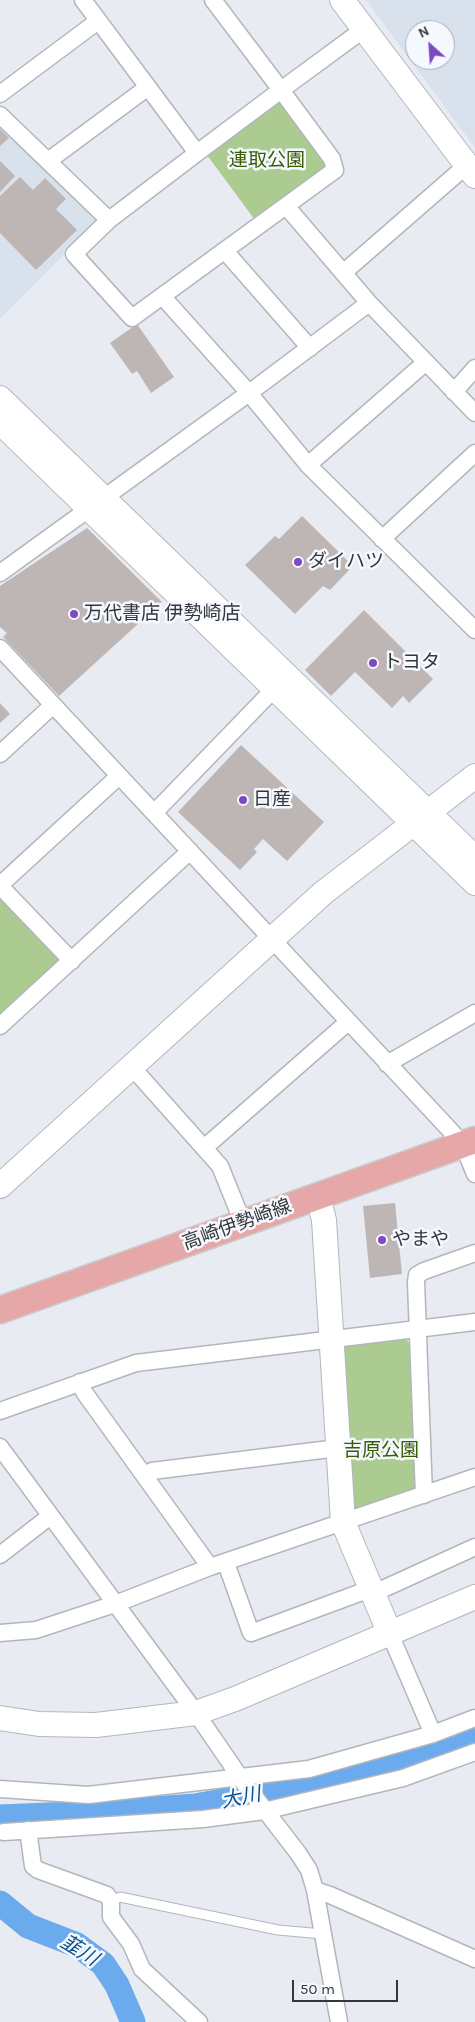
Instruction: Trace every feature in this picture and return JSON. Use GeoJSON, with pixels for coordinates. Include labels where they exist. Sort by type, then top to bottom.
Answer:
{"type":"FeatureCollection","features":[{"type":"Feature","properties":{"kind":"main road","name":"高崎伊勢崎線"},"geometry":{"type":"LineString","coordinates":[[0,1310],[469,1143]]}},
{"type":"Feature","properties":{"kind":"street"},"geometry":{"type":"LineString","coordinates":[[84,0],[197,153]]}},
{"type":"Feature","properties":{"kind":"street"},"geometry":{"type":"LineString","coordinates":[[213,0],[281,90],[332,159],[335,170],[132,318],[74,254],[109,220],[281,90],[364,29]]}},
{"type":"Feature","properties":{"kind":"street"},"geometry":{"type":"LineString","coordinates":[[342,0],[471,170],[342,273]]}},
{"type":"Feature","properties":{"kind":"street"},"geometry":{"type":"LineString","coordinates":[[0,94],[98,21]]}},
{"type":"Feature","properties":{"kind":"street"},"geometry":{"type":"LineString","coordinates":[[48,161],[148,87]]}},
{"type":"Feature","properties":{"kind":"street"},"geometry":{"type":"LineString","coordinates":[[0,116],[109,220]]}},
{"type":"Feature","properties":{"kind":"street"},"geometry":{"type":"LineString","coordinates":[[286,206],[369,303],[475,413]]}},
{"type":"Feature","properties":{"kind":"street"},"geometry":{"type":"LineString","coordinates":[[225,251],[310,348]]}},
{"type":"Feature","properties":{"kind":"street"},"geometry":{"type":"LineString","coordinates":[[162,296],[250,393],[308,465],[475,630]]}},
{"type":"Feature","properties":{"kind":"street"},"geometry":{"type":"LineString","coordinates":[[0,573],[250,393],[369,303]]}},
{"type":"Feature","properties":{"kind":"street"},"geometry":{"type":"LineString","coordinates":[[308,465],[426,362]]}},
{"type":"Feature","properties":{"kind":"street"},"geometry":{"type":"LineString","coordinates":[[454,392],[475,368]]}},
{"type":"Feature","properties":{"kind":"street"},"geometry":{"type":"LineString","coordinates":[[0,398],[97,504],[274,688],[420,817],[475,858]]}},
{"type":"Feature","properties":{"kind":"street"},"geometry":{"type":"LineString","coordinates":[[0,422],[97,504],[420,817],[475,883]]}},
{"type":"Feature","properties":{"kind":"street"},"geometry":{"type":"LineString","coordinates":[[382,539],[475,453]]}},
{"type":"Feature","properties":{"kind":"street"},"geometry":{"type":"LineString","coordinates":[[0,648],[348,1022],[469,1143],[475,1174]]}},
{"type":"Feature","properties":{"kind":"street"},"geometry":{"type":"LineString","coordinates":[[154,813],[274,688]]}},
{"type":"Feature","properties":{"kind":"street"},"geometry":{"type":"LineString","coordinates":[[0,754],[52,706]]}},
{"type":"Feature","properties":{"kind":"street"},"geometry":{"type":"LineString","coordinates":[[72,961],[0,885],[119,776]]}},
{"type":"Feature","properties":{"kind":"street"},"geometry":{"type":"LineString","coordinates":[[0,1186],[331,887],[475,776]]}},
{"type":"Feature","properties":{"kind":"street"},"geometry":{"type":"LineString","coordinates":[[0,1026],[190,851]]}},
{"type":"Feature","properties":{"kind":"street"},"geometry":{"type":"LineString","coordinates":[[388,1064],[475,1013]]}},
{"type":"Feature","properties":{"kind":"street"},"geometry":{"type":"LineString","coordinates":[[204,1148],[348,1022]]}},
{"type":"Feature","properties":{"kind":"street"},"geometry":{"type":"LineString","coordinates":[[131,1066],[224,1173],[243,1223]]}},
{"type":"Feature","properties":{"kind":"street"},"geometry":{"type":"LineString","coordinates":[[318,1197],[324,1220],[343,1522],[433,1734]]}},
{"type":"Feature","properties":{"kind":"street"},"geometry":{"type":"LineString","coordinates":[[424,1494],[417,1275],[475,1253]]}},
{"type":"Feature","properties":{"kind":"street"},"geometry":{"type":"LineString","coordinates":[[0,1411],[136,1362],[475,1322]]}},
{"type":"Feature","properties":{"kind":"street"},"geometry":{"type":"LineString","coordinates":[[80,1382],[84,1392],[145,1474],[218,1565],[251,1633],[371,1591],[475,1547]]}},
{"type":"Feature","properties":{"kind":"street"},"geometry":{"type":"LineString","coordinates":[[0,1447],[309,1870],[315,1890],[339,2022]]}},
{"type":"Feature","properties":{"kind":"street"},"geometry":{"type":"LineString","coordinates":[[145,1474],[152,1471],[338,1448]]}},
{"type":"Feature","properties":{"kind":"street"},"geometry":{"type":"LineString","coordinates":[[0,1634],[36,1630],[115,1604],[218,1565],[475,1476]]}},
{"type":"Feature","properties":{"kind":"street"},"geometry":{"type":"LineString","coordinates":[[0,1555],[49,1516]]}},
{"type":"Feature","properties":{"kind":"street"},"geometry":{"type":"LineString","coordinates":[[0,1718],[39,1724],[96,1725],[196,1713],[235,1699],[475,1597]]}},
{"type":"Feature","properties":{"kind":"street"},"geometry":{"type":"LineString","coordinates":[[0,1790],[88,1795],[242,1780],[309,1769],[433,1734],[475,1718]]}},
{"type":"Feature","properties":{"kind":"street"},"geometry":{"type":"LineString","coordinates":[[4,1832],[203,1819],[403,1778],[475,1752]]}},
{"type":"Feature","properties":{"kind":"street"},"geometry":{"type":"LineString","coordinates":[[28,1830],[31,1858],[38,1870],[78,1886],[101,1892],[111,1902],[111,1917],[131,1944],[142,1969],[199,2022]]}},
{"type":"Feature","properties":{"kind":"street"},"geometry":{"type":"LineString","coordinates":[[315,1890],[330,1894],[475,1959]]}},
{"type":"Feature","properties":{"kind":"lane"},"geometry":{"type":"LineString","coordinates":[[111,1902],[120,1897],[278,1930],[323,1934]]}},
{"type":"Feature","properties":{"kind":"shaded area"},"geometry":{"type":"Polygon","coordinates":[[[366,0],[475,0],[475,148],[418,70],[455,70],[455,20],[405,20],[405,53],[366,0]]]}},
{"type":"Feature","properties":{"kind":"shaded area"},"geometry":{"type":"Polygon","coordinates":[[[0,129],[100,218],[0,319],[0,129]]]}},
{"type":"Feature","properties":{"kind":"green space","name":"連取公園"},"geometry":{"type":"Polygon","coordinates":[[[283,102],[327,160],[326,169],[255,220],[207,155],[278,103],[283,102]]]}},
{"type":"Feature","properties":{"kind":"green space"},"geometry":{"type":"Polygon","coordinates":[[[0,896],[61,961],[0,1016],[0,896]]]}},
{"type":"Feature","properties":{"kind":"green space","name":"吉原公園"},"geometry":{"type":"Polygon","coordinates":[[[406,1338],[410,1345],[417,1489],[354,1511],[340,1349],[344,1345],[406,1338]]]}},
{"type":"Feature","properties":{"kind":"building"},"geometry":{"type":"Polygon","coordinates":[[[0,129],[9,138],[0,146],[0,129]]]}},
{"type":"Feature","properties":{"kind":"building"},"geometry":{"type":"Polygon","coordinates":[[[0,161],[15,176],[0,192],[0,161]]]}},
{"type":"Feature","properties":{"kind":"building"},"geometry":{"type":"Polygon","coordinates":[[[20,177],[33,190],[45,178],[66,199],[56,209],[77,230],[36,270],[0,233],[0,196],[20,177]]]}},
{"type":"Feature","properties":{"kind":"building"},"geometry":{"type":"Polygon","coordinates":[[[137,324],[174,377],[151,393],[137,371],[132,374],[110,343],[137,324]]]}},
{"type":"Feature","properties":{"kind":"building"},"geometry":{"type":"Polygon","coordinates":[[[302,516],[353,566],[330,590],[323,586],[295,614],[245,565],[275,536],[279,539],[302,516]]]}},
{"type":"Feature","properties":{"kind":"building","name":"万代書店 伊勢崎店"},"geometry":{"type":"Polygon","coordinates":[[[87,528],[162,602],[59,696],[3,637],[7,633],[0,627],[0,586],[87,528]]]}},
{"type":"Feature","properties":{"kind":"building"},"geometry":{"type":"Polygon","coordinates":[[[364,610],[433,679],[409,703],[403,696],[392,708],[355,672],[331,696],[305,670],[364,610]]]}},
{"type":"Feature","properties":{"kind":"building"},"geometry":{"type":"Polygon","coordinates":[[[0,703],[10,714],[0,723],[0,703]]]}},
{"type":"Feature","properties":{"kind":"building"},"geometry":{"type":"Polygon","coordinates":[[[241,745],[324,822],[287,861],[263,839],[254,849],[257,852],[240,870],[178,812],[241,745]]]}},
{"type":"Feature","properties":{"kind":"building","name":"やまや"},"geometry":{"type":"Polygon","coordinates":[[[395,1203],[402,1274],[370,1278],[363,1206],[395,1203]]]}},
{"type":"Feature","properties":{"kind":"waterway","name":"大川"},"geometry":{"type":"LineString","coordinates":[[0,1817],[195,1806],[265,1793],[426,1754],[475,1735]]}},
{"type":"Feature","properties":{"kind":"waterway","name":"韮川"},"geometry":{"type":"LineString","coordinates":[[0,1903],[28,1926],[77,1945],[103,1964],[117,1985],[133,2022]]}},
{"type":"Feature","properties":{"kind":"place","name":"ダイハツ"},"geometry":{"type":"Point","coordinates":[298,562]}},
{"type":"Feature","properties":{"kind":"place","name":"万代書店 伊勢崎店"},"geometry":{"type":"Point","coordinates":[74,614]}},
{"type":"Feature","properties":{"kind":"place","name":"トヨタ"},"geometry":{"type":"Point","coordinates":[373,663]}},
{"type":"Feature","properties":{"kind":"place","name":"日産"},"geometry":{"type":"Point","coordinates":[243,800]}},
{"type":"Feature","properties":{"kind":"place","name":"やまや"},"geometry":{"type":"Point","coordinates":[382,1240]}}]}
